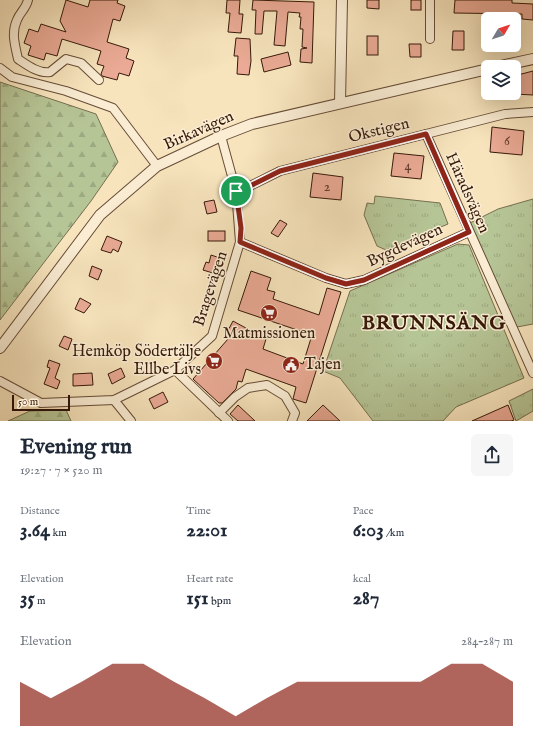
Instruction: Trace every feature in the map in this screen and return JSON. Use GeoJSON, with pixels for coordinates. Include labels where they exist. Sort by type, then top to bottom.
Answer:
{"type":"FeatureCollection","features":[{"type":"Feature","properties":{"kind":"street"},"geometry":{"type":"LineString","coordinates":[[28,0],[27,6],[17,19],[13,36],[18,58],[30,67],[47,73],[66,59],[81,63],[99,80]]}},
{"type":"Feature","properties":{"kind":"street"},"geometry":{"type":"LineString","coordinates":[[340,103],[342,0]]}},
{"type":"Feature","properties":{"kind":"street"},"geometry":{"type":"LineString","coordinates":[[430,0],[430,39]]}},
{"type":"Feature","properties":{"kind":"street"},"geometry":{"type":"LineString","coordinates":[[521,62],[533,59]]}},
{"type":"Feature","properties":{"kind":"street"},"geometry":{"type":"LineString","coordinates":[[0,68],[12,77],[66,91],[113,108],[157,166]]}},
{"type":"Feature","properties":{"kind":"street","name":"Birkavägen"},"geometry":{"type":"LineString","coordinates":[[0,348],[100,215],[157,166],[221,136],[252,124],[481,71]]}},
{"type":"Feature","properties":{"kind":"street","name":"Okstigen"},"geometry":{"type":"LineString","coordinates":[[236,191],[244,189],[280,171],[505,114],[533,112]]}},
{"type":"Feature","properties":{"kind":"street","name":"Häradsvägen"},"geometry":{"type":"LineString","coordinates":[[426,134],[533,373]]}},
{"type":"Feature","properties":{"kind":"street","name":"Bragevägen"},"geometry":{"type":"LineString","coordinates":[[0,380],[41,403],[114,400],[175,370],[212,336],[240,242],[241,228],[236,191],[221,136]]}},
{"type":"Feature","properties":{"kind":"street","name":"Bygdevägen"},"geometry":{"type":"LineString","coordinates":[[240,242],[326,278],[346,284],[364,280],[469,232]]}},
{"type":"Feature","properties":{"kind":"street"},"geometry":{"type":"LineString","coordinates":[[175,370],[228,421]]}},
{"type":"Feature","properties":{"kind":"street"},"geometry":{"type":"LineString","coordinates":[[219,413],[235,397],[248,388],[267,385],[285,396],[295,413],[292,421]]}},
{"type":"Feature","properties":{"kind":"street"},"geometry":{"type":"LineString","coordinates":[[114,400],[131,421]]}},
{"type":"Feature","properties":{"kind":"green space"},"geometry":{"type":"Polygon","coordinates":[[[0,82],[96,114],[118,162],[91,201],[0,320],[0,82]]]}},
{"type":"Feature","properties":{"kind":"green space"},"geometry":{"type":"Polygon","coordinates":[[[375,196],[440,203],[448,224],[386,250],[377,246],[364,215],[367,203],[374,204],[375,196]]]}},
{"type":"Feature","properties":{"kind":"green space"},"geometry":{"type":"Polygon","coordinates":[[[533,199],[533,324],[517,327],[470,223],[498,209],[533,199]]]}},
{"type":"Feature","properties":{"kind":"green space"},"geometry":{"type":"Polygon","coordinates":[[[458,244],[469,245],[524,378],[456,407],[443,421],[373,421],[340,378],[323,371],[350,291],[458,244]]]}},
{"type":"Feature","properties":{"kind":"green space"},"geometry":{"type":"Polygon","coordinates":[[[533,389],[533,411],[516,421],[509,401],[533,389]]]}},
{"type":"Feature","properties":{"kind":"green space"},"geometry":{"type":"Polygon","coordinates":[[[66,410],[71,421],[8,421],[30,411],[66,410]]]}},
{"type":"Feature","properties":{"kind":"building"},"geometry":{"type":"Polygon","coordinates":[[[66,0],[88,7],[90,0],[118,0],[117,3],[125,6],[120,21],[113,19],[107,42],[129,49],[126,58],[134,61],[129,76],[119,73],[117,80],[102,76],[101,74],[104,66],[97,64],[101,51],[62,39],[57,56],[46,53],[44,60],[28,55],[31,46],[24,43],[29,29],[38,32],[41,24],[66,32],[60,21],[66,0]]]}},
{"type":"Feature","properties":{"kind":"building"},"geometry":{"type":"Polygon","coordinates":[[[227,0],[240,0],[239,14],[243,14],[241,33],[228,32],[230,13],[226,13],[227,0]]]}},
{"type":"Feature","properties":{"kind":"building"},"geometry":{"type":"Polygon","coordinates":[[[253,0],[314,2],[312,63],[300,62],[301,49],[307,48],[302,47],[303,29],[300,29],[300,13],[288,12],[285,46],[274,45],[277,11],[264,11],[262,34],[255,34],[256,10],[252,10],[253,0]]]}},
{"type":"Feature","properties":{"kind":"building"},"geometry":{"type":"Polygon","coordinates":[[[367,0],[379,0],[379,9],[367,8],[367,0]]]}},
{"type":"Feature","properties":{"kind":"building"},"geometry":{"type":"Polygon","coordinates":[[[411,0],[421,0],[421,10],[411,10],[411,0]]]}},
{"type":"Feature","properties":{"kind":"building"},"geometry":{"type":"Polygon","coordinates":[[[455,0],[512,0],[512,3],[533,4],[533,20],[522,19],[521,12],[454,13],[455,0]]]}},
{"type":"Feature","properties":{"kind":"building"},"geometry":{"type":"Polygon","coordinates":[[[453,31],[464,31],[464,50],[452,50],[453,31]]]}},
{"type":"Feature","properties":{"kind":"building"},"geometry":{"type":"Polygon","coordinates":[[[367,36],[378,36],[378,55],[367,55],[367,36]]]}},
{"type":"Feature","properties":{"kind":"building"},"geometry":{"type":"Polygon","coordinates":[[[236,38],[250,39],[251,61],[249,75],[237,74],[238,56],[234,56],[236,38]]]}},
{"type":"Feature","properties":{"kind":"building"},"geometry":{"type":"Polygon","coordinates":[[[409,44],[421,44],[421,57],[410,57],[409,44]]]}},
{"type":"Feature","properties":{"kind":"building"},"geometry":{"type":"Polygon","coordinates":[[[288,52],[291,65],[264,72],[261,59],[288,52]]]}},
{"type":"Feature","properties":{"kind":"building"},"geometry":{"type":"Polygon","coordinates":[[[533,71],[533,95],[521,94],[521,74],[533,71]]]}},
{"type":"Feature","properties":{"kind":"building"},"geometry":{"type":"Polygon","coordinates":[[[492,127],[524,131],[522,155],[490,152],[492,127]]]}},
{"type":"Feature","properties":{"kind":"building"},"geometry":{"type":"Polygon","coordinates":[[[394,153],[424,156],[421,179],[391,176],[394,153]]]}},
{"type":"Feature","properties":{"kind":"building"},"geometry":{"type":"Polygon","coordinates":[[[313,173],[343,177],[341,200],[310,197],[313,173]]]}},
{"type":"Feature","properties":{"kind":"building"},"geometry":{"type":"Polygon","coordinates":[[[214,200],[217,212],[207,214],[204,202],[214,200]]]}},
{"type":"Feature","properties":{"kind":"building"},"geometry":{"type":"Polygon","coordinates":[[[280,220],[287,224],[278,237],[271,233],[280,220]]]}},
{"type":"Feature","properties":{"kind":"building"},"geometry":{"type":"Polygon","coordinates":[[[208,231],[225,231],[225,241],[208,241],[208,231]]]}},
{"type":"Feature","properties":{"kind":"building"},"geometry":{"type":"Polygon","coordinates":[[[107,236],[122,242],[118,252],[113,249],[111,253],[101,250],[107,236]]]}},
{"type":"Feature","properties":{"kind":"building"},"geometry":{"type":"Polygon","coordinates":[[[211,255],[220,258],[216,274],[203,270],[206,262],[209,263],[211,255]]]}},
{"type":"Feature","properties":{"kind":"building"},"geometry":{"type":"Polygon","coordinates":[[[92,266],[102,270],[98,280],[89,276],[92,266]]]}},
{"type":"Feature","properties":{"kind":"building"},"geometry":{"type":"Polygon","coordinates":[[[251,271],[271,278],[267,290],[275,292],[273,299],[319,315],[327,288],[341,292],[306,403],[293,399],[296,387],[246,369],[242,382],[238,381],[236,389],[222,403],[219,403],[193,379],[228,339],[224,338],[233,321],[266,339],[263,349],[303,364],[312,335],[238,310],[251,271]]]}},
{"type":"Feature","properties":{"kind":"building"},"geometry":{"type":"Polygon","coordinates":[[[80,298],[91,304],[84,313],[75,309],[80,298]]]}},
{"type":"Feature","properties":{"kind":"building"},"geometry":{"type":"Polygon","coordinates":[[[64,336],[72,339],[68,350],[59,346],[64,336]]]}},
{"type":"Feature","properties":{"kind":"building"},"geometry":{"type":"Polygon","coordinates":[[[49,360],[60,364],[55,378],[60,381],[57,389],[44,384],[50,368],[47,367],[49,360]]]}},
{"type":"Feature","properties":{"kind":"building"},"geometry":{"type":"Polygon","coordinates":[[[121,368],[125,377],[112,384],[108,374],[121,368]]]}},
{"type":"Feature","properties":{"kind":"building"},"geometry":{"type":"Polygon","coordinates":[[[92,373],[93,385],[73,386],[73,374],[92,373]]]}},
{"type":"Feature","properties":{"kind":"building"},"geometry":{"type":"Polygon","coordinates":[[[163,392],[168,402],[154,409],[149,399],[163,392]]]}},
{"type":"Feature","properties":{"kind":"building"},"geometry":{"type":"Polygon","coordinates":[[[238,405],[255,421],[238,421],[230,414],[238,405]]]}},
{"type":"Feature","properties":{"kind":"building"},"geometry":{"type":"Polygon","coordinates":[[[323,405],[340,421],[307,421],[323,405]]]}},
{"type":"Feature","properties":{"kind":"building"},"geometry":{"type":"Polygon","coordinates":[[[508,405],[514,420],[472,421],[508,405]]]}},
{"type":"Feature","properties":{"kind":"place","name":"Matmissionen"},"geometry":{"type":"Point","coordinates":[269,313]}},
{"type":"Feature","properties":{"kind":"place","name":"Hemköp Södertälje Ellbe Livs"},"geometry":{"type":"Point","coordinates":[214,361]}},
{"type":"Feature","properties":{"kind":"place","name":"Tajen"},"geometry":{"type":"Point","coordinates":[291,365]}},
{"type":"Feature","properties":{"kind":"district","name":"BRUNNSÄNG"},"geometry":{"type":"Point","coordinates":[434,323]}},
{"type":"Feature","properties":{"kind":"route"},"geometry":{"type":"LineString","coordinates":[[426,134],[469,232],[364,280],[346,284],[326,278],[240,242],[241,228],[236,191],[244,189],[280,171],[426,134]]}}]}
